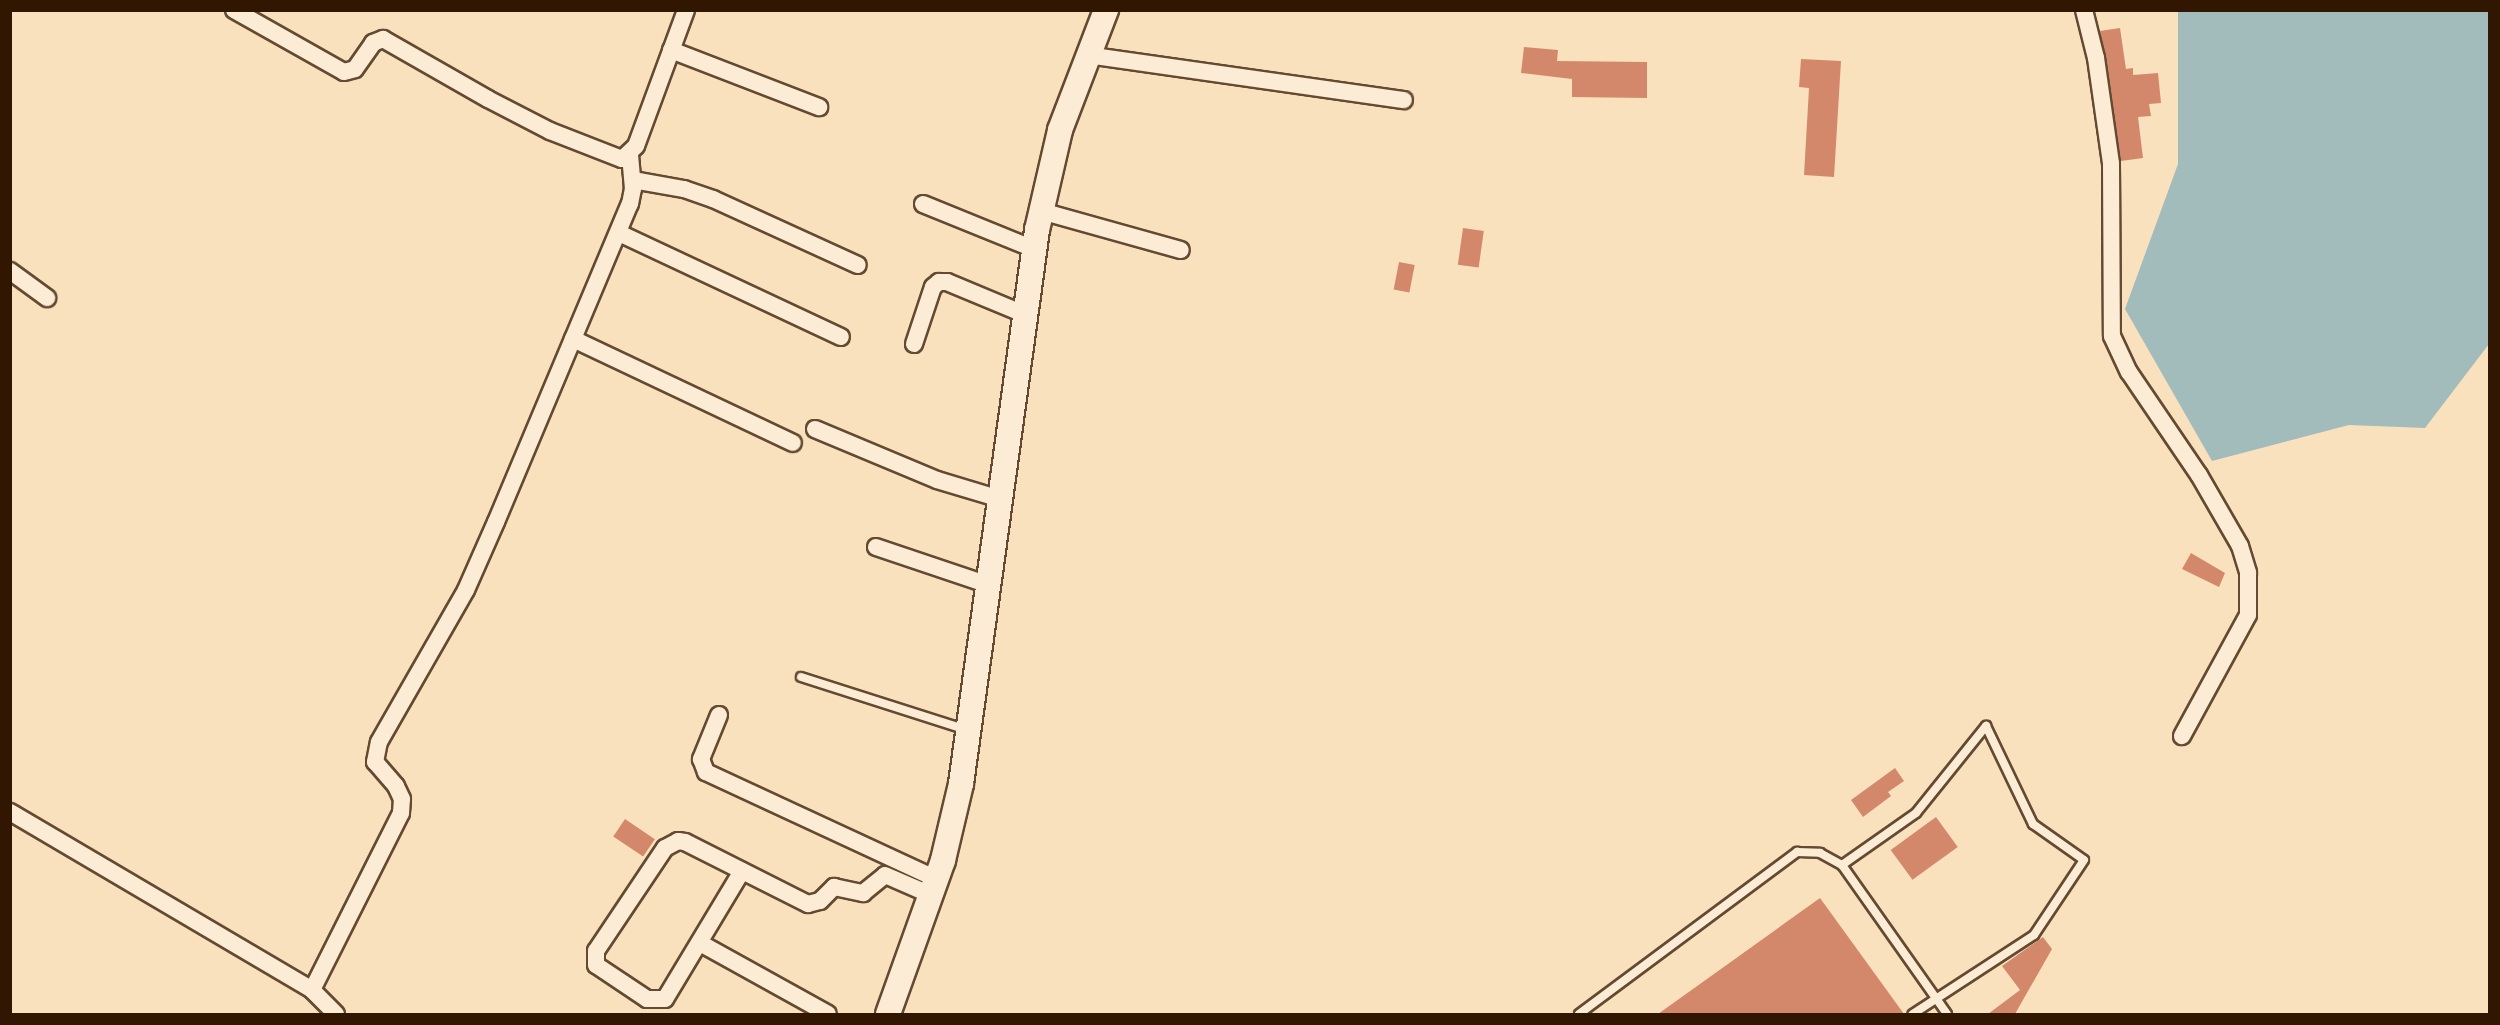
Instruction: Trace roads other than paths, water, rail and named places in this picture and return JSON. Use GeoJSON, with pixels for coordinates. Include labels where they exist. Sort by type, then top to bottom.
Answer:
{"type":"FeatureCollection","features":[{"type":"Feature","properties":{"kind":"street"},"geometry":{"type":"LineString","coordinates":[[234,10],[344,72],[355,69],[372,43],[383,39],[550,130],[614,158],[630,155]]}},
{"type":"Feature","properties":{"kind":"street"},"geometry":{"type":"LineString","coordinates":[[312,990],[402,813],[396,786],[375,762],[379,742],[466,590],[619,233],[630,204],[633,180],[630,155],[686,10]]}},
{"type":"Feature","properties":{"kind":"street"},"geometry":{"type":"LineString","coordinates":[[888,1014],[934,887],[961,784],[997,498],[1034,249],[1060,130],[1106,10]]}},
{"type":"Feature","properties":{"kind":"street"},"geometry":{"type":"LineString","coordinates":[[2084,10],[2096,58],[2110,164],[2112,336],[2128,372],[2199,475],[2240,546],[2248,573],[2248,615],[2182,736]]}},
{"type":"Feature","properties":{"kind":"street"},"geometry":{"type":"LineString","coordinates":[[671,50],[819,106]]}},
{"type":"Feature","properties":{"kind":"street"},"geometry":{"type":"LineString","coordinates":[[1087,55],[1404,100]]}},
{"type":"Feature","properties":{"kind":"street"},"geometry":{"type":"LineString","coordinates":[[633,180],[684,189],[713,199],[858,265]]}},
{"type":"Feature","properties":{"kind":"street"},"geometry":{"type":"LineString","coordinates":[[923,204],[1034,249]]}},
{"type":"Feature","properties":{"kind":"street"},"geometry":{"type":"LineString","coordinates":[[1041,212],[1181,250]]}},
{"type":"Feature","properties":{"kind":"street"},"geometry":{"type":"LineString","coordinates":[[619,233],[841,337]]}},
{"type":"Feature","properties":{"kind":"street"},"geometry":{"type":"LineString","coordinates":[[10,271],[47,298]]}},
{"type":"Feature","properties":{"kind":"street"},"geometry":{"type":"LineString","coordinates":[[914,344],[933,287],[939,282],[947,282],[1024,314]]}},
{"type":"Feature","properties":{"kind":"street"},"geometry":{"type":"LineString","coordinates":[[573,339],[793,443]]}},
{"type":"Feature","properties":{"kind":"street"},"geometry":{"type":"LineString","coordinates":[[815,429],[937,480],[997,498]]}},
{"type":"Feature","properties":{"kind":"street"},"geometry":{"type":"LineString","coordinates":[[876,547],[986,584]]}},
{"type":"Feature","properties":{"kind":"street"},"geometry":{"type":"LineString","coordinates":[[719,715],[701,759],[706,772],[934,887]]}},
{"type":"Feature","properties":{"kind":"street"},"geometry":{"type":"LineString","coordinates":[[10,812],[312,990],[336,1014]]}},
{"type":"Feature","properties":{"kind":"street"},"geometry":{"type":"LineString","coordinates":[[742,871],[671,992],[656,1002],[602,970],[594,958],[670,843],[685,842],[808,904],[820,902],[834,887],[863,893],[885,875],[934,887]]}},
{"type":"Feature","properties":{"kind":"street"},"geometry":{"type":"LineString","coordinates":[[700,943],[828,1014]]}},
{"type":"Feature","properties":{"kind":"lane"},"geometry":{"type":"LineString","coordinates":[[801,677],[968,731]]}},
{"type":"Feature","properties":{"kind":"lane"},"geometry":{"type":"LineString","coordinates":[[1842,865],[1916,813],[1986,726],[2034,824],[2084,860],[2034,935],[1913,1014]]}},
{"type":"Feature","properties":{"kind":"lane"},"geometry":{"type":"LineString","coordinates":[[1579,1014],[1797,852],[1820,853],[1842,865],[1947,1014]]}},
{"type":"Feature","properties":{"kind":"water"},"geometry":{"type":"Polygon","coordinates":[[[2178,11],[2489,11],[2489,344],[2425,428],[2349,425],[2212,461],[2125,309],[2178,164],[2178,11]]]}}]}
